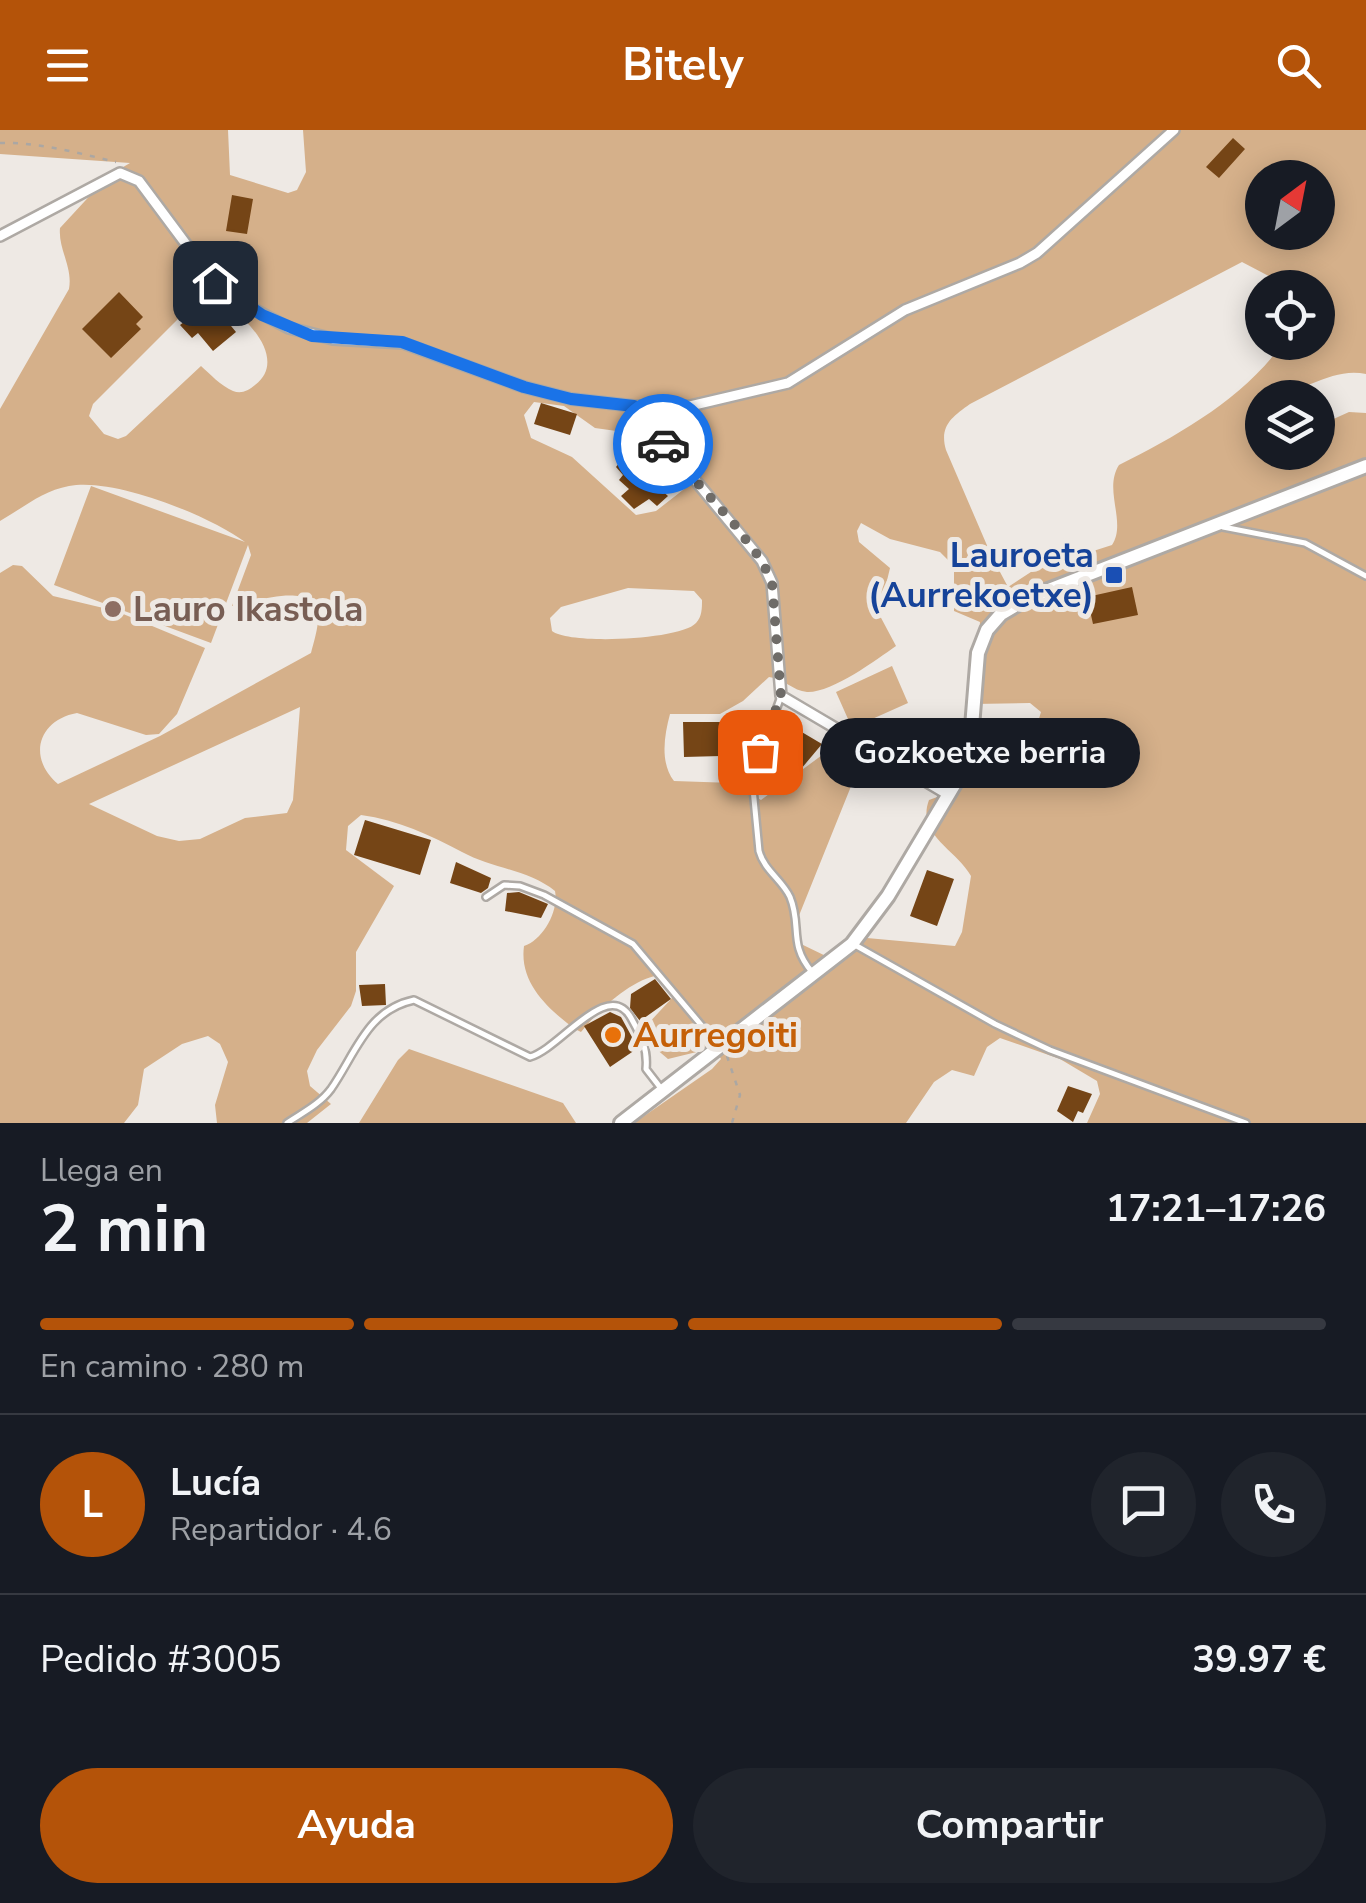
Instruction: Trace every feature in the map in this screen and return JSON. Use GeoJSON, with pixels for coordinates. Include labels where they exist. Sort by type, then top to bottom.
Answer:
{"type":"FeatureCollection","features":[{"type":"Feature","properties":{"kind":"street"},"geometry":{"type":"LineString","coordinates":[[0,236],[120,173],[138,181],[215,283],[236,300],[289,328],[333,339],[402,342],[524,387],[571,399],[634,406],[690,406],[804,376],[906,310],[1036,253],[1174,130]]}},
{"type":"Feature","properties":{"kind":"street"},"geometry":{"type":"LineString","coordinates":[[634,406],[762,561],[772,583],[781,696],[949,795]]}},
{"type":"Feature","properties":{"kind":"street"},"geometry":{"type":"LineString","coordinates":[[621,1123],[852,944],[888,896],[949,795],[967,754],[978,653],[993,622],[1028,598],[1366,466]]}},
{"type":"Feature","properties":{"kind":"lane"},"geometry":{"type":"LineString","coordinates":[[1215,524],[1305,543],[1366,576]]}},
{"type":"Feature","properties":{"kind":"lane"},"geometry":{"type":"LineString","coordinates":[[781,696],[752,778],[758,851],[790,896],[798,954],[814,974]]}},
{"type":"Feature","properties":{"kind":"lane"},"geometry":{"type":"LineString","coordinates":[[486,897],[504,885],[520,886],[544,895],[632,944],[720,1047]]}},
{"type":"Feature","properties":{"kind":"lane"},"geometry":{"type":"LineString","coordinates":[[852,944],[994,1024],[1050,1050],[1246,1123]]}},
{"type":"Feature","properties":{"kind":"lane"},"geometry":{"type":"LineString","coordinates":[[288,1123],[329,1092],[376,1016],[399,1003],[414,1000],[530,1057],[544,1053],[596,1011],[611,1002],[618,1003],[625,1008],[648,1052],[646,1069],[663,1091]]}},
{"type":"Feature","properties":{"kind":"path"},"geometry":{"type":"LineString","coordinates":[[0,143],[44,144],[61,152],[116,162],[120,173]]}},
{"type":"Feature","properties":{"kind":"path"},"geometry":{"type":"LineString","coordinates":[[720,1047],[735,1072],[740,1095],[732,1123]]}},
{"type":"Feature","properties":{"kind":"shaded area"},"geometry":{"type":"Polygon","coordinates":[[[0,130],[228,130],[230,175],[288,193],[297,190],[306,172],[303,130],[1366,130],[1366,374],[1340,374],[1322,380],[1250,380],[1269,360],[1335,360],[1335,270],[1257,270],[1242,262],[970,404],[946,428],[944,442],[1008,587],[1034,570],[1112,545],[1117,526],[1113,485],[1119,465],[1187,428],[1245,385],[1245,470],[1335,470],[1335,418],[1349,412],[1366,413],[1366,1123],[1087,1123],[1100,1094],[1097,1081],[1060,1059],[1000,1038],[987,1047],[974,1076],[952,1070],[934,1082],[906,1123],[634,1123],[721,1059],[709,1049],[668,1059],[655,1048],[646,1026],[672,998],[669,982],[660,975],[638,982],[606,1005],[581,1032],[575,1029],[537,994],[524,959],[524,946],[537,938],[552,916],[555,891],[534,878],[473,857],[413,829],[361,815],[348,826],[346,850],[394,886],[356,952],[356,991],[351,1006],[317,1050],[307,1071],[310,1086],[331,1104],[307,1123],[217,1123],[215,1105],[228,1062],[220,1044],[208,1036],[182,1044],[144,1069],[138,1105],[124,1123],[0,1123],[0,573],[13,565],[22,566],[53,596],[116,611],[205,648],[177,714],[159,734],[146,735],[77,713],[53,723],[41,741],[40,752],[48,774],[58,784],[160,736],[311,653],[316,634],[318,614],[306,598],[281,596],[232,606],[251,555],[248,545],[211,643],[54,585],[91,486],[245,542],[209,521],[161,501],[111,487],[88,485],[69,486],[41,496],[0,521],[0,409],[69,289],[60,228],[108,176],[130,163],[0,154],[0,130]],[[208,297],[190,307],[93,404],[89,416],[104,434],[118,439],[126,436],[201,366],[233,391],[250,389],[265,374],[264,347],[233,310],[208,297]],[[534,402],[524,415],[531,438],[572,457],[636,515],[656,511],[692,483],[690,469],[645,435],[595,428],[564,406],[534,402]],[[861,523],[857,531],[859,542],[890,568],[879,614],[896,646],[853,675],[817,691],[802,691],[769,677],[743,701],[720,714],[670,714],[665,740],[665,758],[674,781],[733,783],[761,800],[829,750],[843,750],[862,759],[796,923],[801,944],[832,959],[867,938],[955,946],[962,932],[971,876],[928,823],[929,800],[940,796],[957,774],[986,772],[1011,760],[1029,739],[1041,712],[1030,703],[974,704],[980,622],[954,611],[954,566],[940,552],[890,539],[861,523]],[[628,588],[561,607],[550,618],[552,631],[562,635],[601,639],[648,637],[696,623],[702,600],[694,591],[628,588]],[[300,707],[89,804],[157,836],[179,841],[200,839],[245,818],[287,813],[293,800],[300,707]]]}},
{"type":"Feature","properties":{"kind":"shaded area"},"geometry":{"type":"Polygon","coordinates":[[[892,666],[908,703],[852,728],[836,692],[892,666]]]}},
{"type":"Feature","properties":{"kind":"shaded area"},"geometry":{"type":"Polygon","coordinates":[[[409,1049],[563,1103],[576,1123],[359,1123],[409,1049]]]}},
{"type":"Feature","properties":{"kind":"building"},"geometry":{"type":"Polygon","coordinates":[[[1233,138],[1245,149],[1219,178],[1206,167],[1233,138]]]}},
{"type":"Feature","properties":{"kind":"building"},"geometry":{"type":"Polygon","coordinates":[[[232,195],[253,199],[247,234],[226,231],[232,195]]]}},
{"type":"Feature","properties":{"kind":"building"},"geometry":{"type":"Polygon","coordinates":[[[119,292],[143,317],[136,324],[141,329],[111,358],[82,329],[119,292]]]}},
{"type":"Feature","properties":{"kind":"building"},"geometry":{"type":"Polygon","coordinates":[[[218,297],[228,309],[222,315],[236,332],[213,351],[198,333],[192,338],[180,325],[218,297]]]}},
{"type":"Feature","properties":{"kind":"building"},"geometry":{"type":"Polygon","coordinates":[[[541,403],[577,414],[570,435],[534,424],[541,403]]]}},
{"type":"Feature","properties":{"kind":"building"},"geometry":{"type":"Polygon","coordinates":[[[623,449],[639,465],[636,468],[668,496],[657,506],[649,499],[634,509],[621,496],[629,489],[619,480],[623,475],[616,467],[620,462],[615,457],[623,449]]]}},
{"type":"Feature","properties":{"kind":"building"},"geometry":{"type":"Polygon","coordinates":[[[1132,587],[1138,615],[1093,624],[1087,597],[1132,587]]]}},
{"type":"Feature","properties":{"kind":"building"},"geometry":{"type":"Polygon","coordinates":[[[683,722],[720,722],[721,756],[684,757],[683,722]]]}},
{"type":"Feature","properties":{"kind":"building"},"geometry":{"type":"Polygon","coordinates":[[[800,731],[822,744],[801,769],[783,759],[800,731]]]}},
{"type":"Feature","properties":{"kind":"building"},"geometry":{"type":"Polygon","coordinates":[[[365,820],[431,840],[420,875],[354,855],[365,820]]]}},
{"type":"Feature","properties":{"kind":"building"},"geometry":{"type":"Polygon","coordinates":[[[456,862],[491,878],[488,888],[481,893],[450,883],[456,862]]]}},
{"type":"Feature","properties":{"kind":"building"},"geometry":{"type":"Polygon","coordinates":[[[927,870],[954,879],[937,926],[910,916],[927,870]]]}},
{"type":"Feature","properties":{"kind":"building"},"geometry":{"type":"Polygon","coordinates":[[[519,892],[548,904],[541,918],[505,911],[507,893],[519,892]]]}},
{"type":"Feature","properties":{"kind":"building"},"geometry":{"type":"Polygon","coordinates":[[[655,979],[671,999],[640,1021],[630,1008],[631,994],[655,979]]]}},
{"type":"Feature","properties":{"kind":"building"},"geometry":{"type":"Polygon","coordinates":[[[385,984],[386,1005],[362,1006],[359,985],[385,984]]]}},
{"type":"Feature","properties":{"kind":"building","name":"Aurregoiti"},"geometry":{"type":"Polygon","coordinates":[[[610,1012],[621,1017],[638,1048],[610,1067],[584,1026],[610,1012]]]}},
{"type":"Feature","properties":{"kind":"building"},"geometry":{"type":"Polygon","coordinates":[[[1068,1086],[1092,1094],[1083,1113],[1078,1111],[1073,1122],[1057,1111],[1068,1086]]]}},
{"type":"Feature","properties":{"kind":"way so far"},"geometry":{"type":"LineString","coordinates":[[663,444],[734,524],[762,561],[772,583],[781,696],[760,752]]}},
{"type":"Feature","properties":{"kind":"place","name":"Lauroeta (Aurrekoetxe)"},"geometry":{"type":"Point","coordinates":[1114,575]}},
{"type":"Feature","properties":{"kind":"place","name":"Lauro Ikastola"},"geometry":{"type":"Point","coordinates":[113,609]}},
{"type":"Feature","properties":{"kind":"place","name":"Gozkoetxe berria"},"geometry":{"type":"Point","coordinates":[760,752]}},
{"type":"Feature","properties":{"kind":"place","name":"Aurregoiti"},"geometry":{"type":"Point","coordinates":[613,1035]}},
{"type":"Feature","properties":{"kind":"route"},"geometry":{"type":"LineString","coordinates":[[215,283],[262,315],[312,336],[402,342],[524,387],[571,399],[634,406],[663,444]]}}]}
